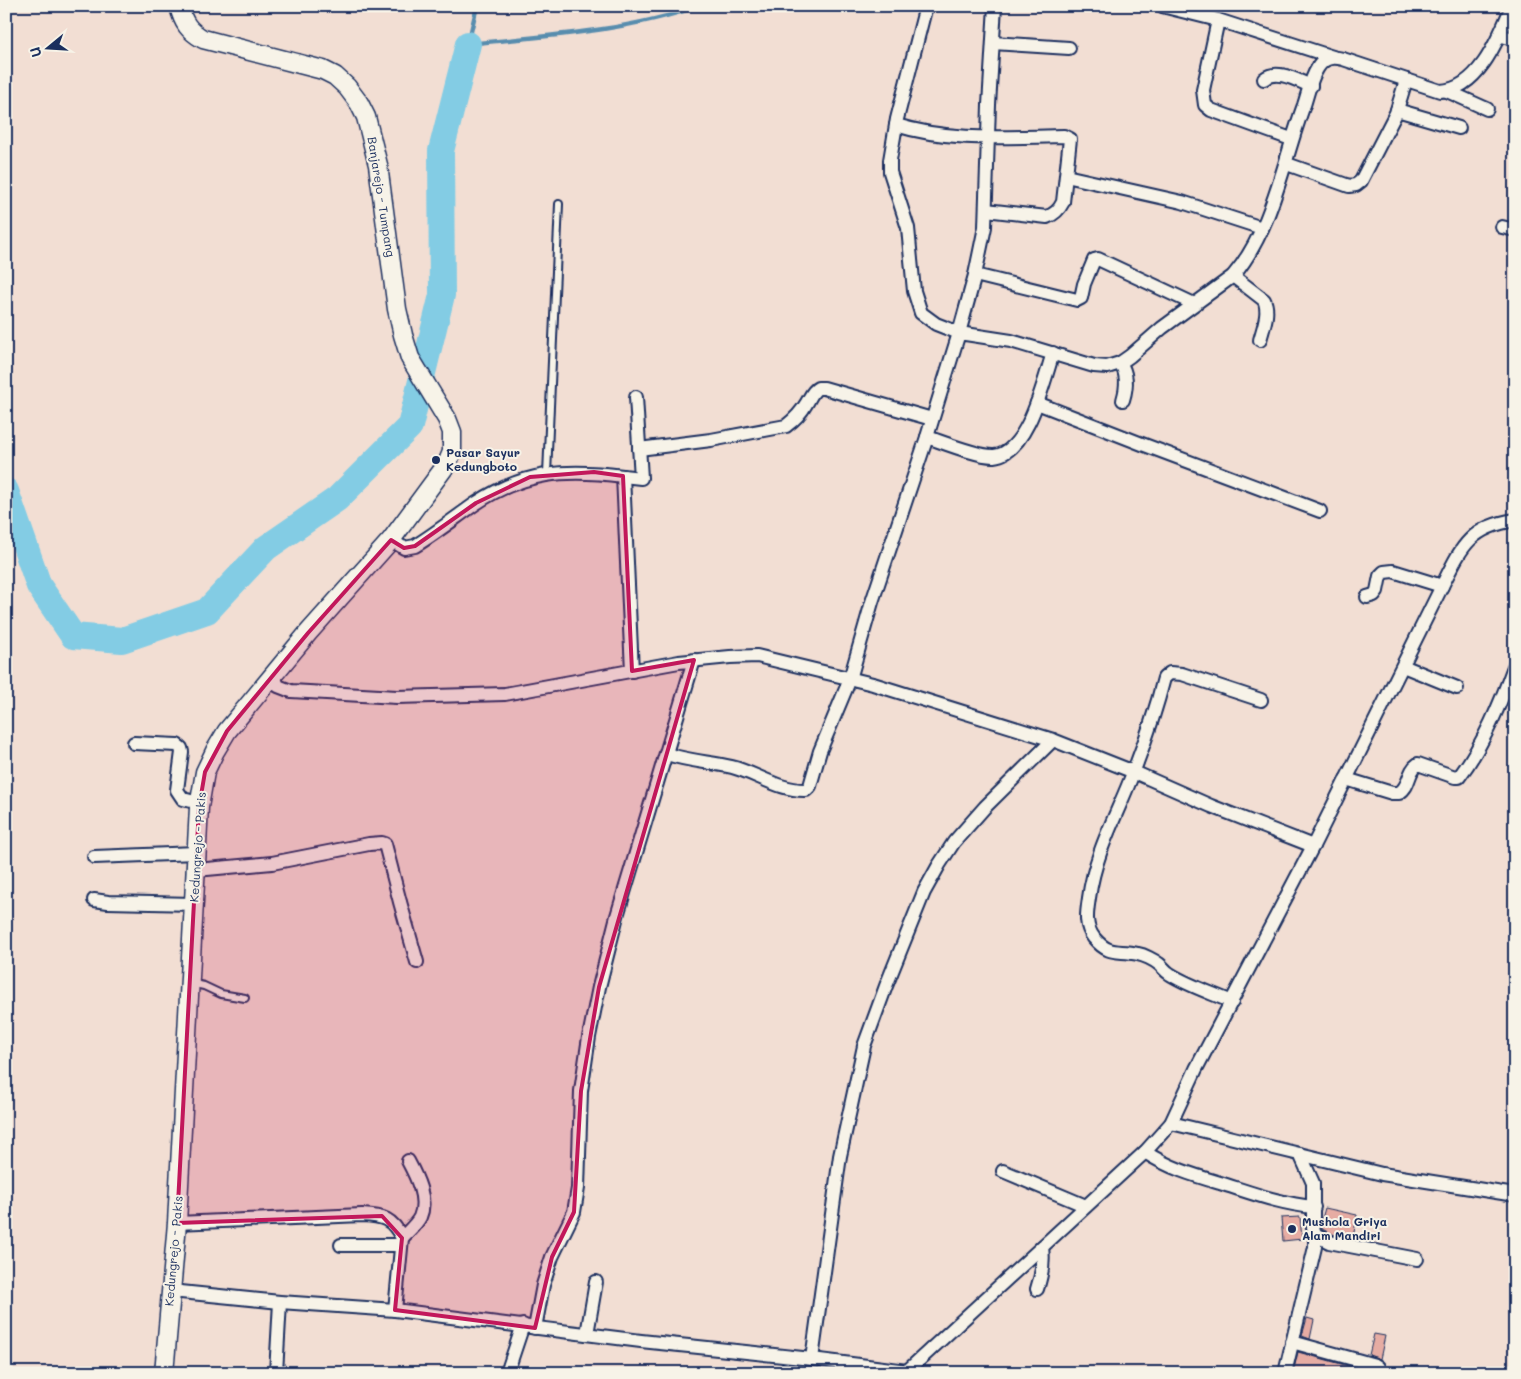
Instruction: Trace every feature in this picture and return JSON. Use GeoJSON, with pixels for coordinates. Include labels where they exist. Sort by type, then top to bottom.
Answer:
{"type":"FeatureCollection","features":[{"type":"Feature","properties":{"kind":"main road","name":"Banjarejo - Tumpang"},"geometry":{"type":"LineString","coordinates":[[179,6],[184,22],[194,34],[203,39],[323,70],[347,87],[359,103],[366,117],[378,165],[397,309],[410,358]]}},
{"type":"Feature","properties":{"kind":"main road","name":"Kedungrejo - Pakis"},"geometry":{"type":"LineString","coordinates":[[164,1373],[177,1224],[199,803],[205,772],[215,751],[242,713],[326,613],[391,540],[439,476],[452,452],[452,432],[447,419],[410,358]]}},
{"type":"Feature","properties":{"kind":"street"},"geometry":{"type":"LineString","coordinates":[[926,6],[896,125],[890,160],[890,172],[908,228],[914,291],[922,313],[936,324],[959,332],[1011,342],[1100,368],[1120,363],[1194,304],[1233,276],[1250,252],[1262,228],[1287,164],[1291,140],[1316,70],[1324,60],[1333,56]]}},
{"type":"Feature","properties":{"kind":"street"},"geometry":{"type":"LineString","coordinates":[[666,754],[683,760],[730,766],[767,781],[796,789],[806,790],[811,782],[820,751],[850,680],[872,602],[927,437],[976,275],[985,227],[995,6]]}},
{"type":"Feature","properties":{"kind":"street"},"geometry":{"type":"LineString","coordinates":[[1162,6],[1218,20],[1440,91],[1447,91],[1461,86],[1480,67],[1500,35],[1512,6]]}},
{"type":"Feature","properties":{"kind":"street"},"geometry":{"type":"LineString","coordinates":[[1218,20],[1203,90],[1205,105],[1211,110],[1291,140]]}},
{"type":"Feature","properties":{"kind":"street"},"geometry":{"type":"LineString","coordinates":[[1500,35],[1515,40]]}},
{"type":"Feature","properties":{"kind":"street"},"geometry":{"type":"LineString","coordinates":[[993,43],[1068,48]]}},
{"type":"Feature","properties":{"kind":"street"},"geometry":{"type":"LineString","coordinates":[[1264,78],[1270,75],[1284,75],[1311,86]]}},
{"type":"Feature","properties":{"kind":"street"},"geometry":{"type":"LineString","coordinates":[[1287,164],[1349,186],[1356,186],[1361,181],[1397,110],[1406,80]]}},
{"type":"Feature","properties":{"kind":"street"},"geometry":{"type":"LineString","coordinates":[[1447,91],[1487,109]]}},
{"type":"Feature","properties":{"kind":"street"},"geometry":{"type":"LineString","coordinates":[[1397,110],[1459,128]]}},
{"type":"Feature","properties":{"kind":"street"},"geometry":{"type":"LineString","coordinates":[[896,125],[914,131],[948,137],[1064,136],[1070,140],[1063,202],[1060,209],[1047,217],[986,210]]}},
{"type":"Feature","properties":{"kind":"street"},"geometry":{"type":"LineString","coordinates":[[1066,176],[1182,202],[1262,228]]}},
{"type":"Feature","properties":{"kind":"street"},"geometry":{"type":"LineString","coordinates":[[976,275],[1077,300],[1081,298],[1084,284],[1094,260],[1098,259],[1194,304]]}},
{"type":"Feature","properties":{"kind":"street"},"geometry":{"type":"LineString","coordinates":[[1233,276],[1264,300],[1266,304],[1267,310],[1260,340]]}},
{"type":"Feature","properties":{"kind":"street"},"geometry":{"type":"LineString","coordinates":[[927,437],[982,454],[994,456],[1005,453],[1017,443],[1032,414],[1053,353]]}},
{"type":"Feature","properties":{"kind":"street"},"geometry":{"type":"LineString","coordinates":[[1120,363],[1124,368],[1126,382],[1123,400]]}},
{"type":"Feature","properties":{"kind":"street"},"geometry":{"type":"LineString","coordinates":[[639,449],[711,440],[786,426],[801,412],[813,391],[818,388],[824,388],[932,419]]}},
{"type":"Feature","properties":{"kind":"street"},"geometry":{"type":"LineString","coordinates":[[391,540],[404,548],[415,546],[476,503],[520,480],[547,474],[594,472],[641,478],[636,397]]}},
{"type":"Feature","properties":{"kind":"street"},"geometry":{"type":"LineString","coordinates":[[1036,403],[1320,511]]}},
{"type":"Feature","properties":{"kind":"street"},"geometry":{"type":"LineString","coordinates":[[623,476],[632,671]]}},
{"type":"Feature","properties":{"kind":"street"},"geometry":{"type":"LineString","coordinates":[[171,1291],[280,1302],[395,1310],[812,1359],[906,1372],[1145,1152],[1171,1123],[1196,1070],[1313,846],[1462,549],[1478,532],[1490,526],[1515,520]]}},
{"type":"Feature","properties":{"kind":"street"},"geometry":{"type":"LineString","coordinates":[[1367,596],[1374,595],[1377,591],[1380,576],[1388,571],[1442,586]]}},
{"type":"Feature","properties":{"kind":"street"},"geometry":{"type":"LineString","coordinates":[[274,676],[278,686],[291,691],[397,697],[505,694],[687,661],[757,656],[872,684],[1053,740],[1313,846]]}},
{"type":"Feature","properties":{"kind":"street"},"geometry":{"type":"LineString","coordinates":[[507,1373],[529,1326],[552,1257],[569,1224],[575,1207],[581,1091],[588,1037],[617,916],[666,754],[687,661]]}},
{"type":"Feature","properties":{"kind":"street"},"geometry":{"type":"LineString","coordinates":[[1346,779],[1392,793],[1399,793],[1407,787],[1413,769],[1418,764],[1454,777],[1459,777],[1488,727],[1515,664]]}},
{"type":"Feature","properties":{"kind":"street"},"geometry":{"type":"LineString","coordinates":[[1403,666],[1457,688]]}},
{"type":"Feature","properties":{"kind":"street"},"geometry":{"type":"LineString","coordinates":[[1232,1002],[1180,980],[1167,973],[1158,963],[1146,957],[1138,954],[1112,952],[1094,937],[1088,928],[1086,913],[1091,878],[1096,860],[1106,832],[1134,772],[1164,678],[1170,673],[1182,674],[1261,700]]}},
{"type":"Feature","properties":{"kind":"street"},"geometry":{"type":"LineString","coordinates":[[812,1359],[837,1174],[848,1113],[864,1046],[886,986],[924,892],[954,842],[985,807],[1053,740]]}},
{"type":"Feature","properties":{"kind":"street"},"geometry":{"type":"LineString","coordinates":[[134,743],[177,746],[181,748],[177,790],[183,799],[199,803]]}},
{"type":"Feature","properties":{"kind":"street"},"geometry":{"type":"LineString","coordinates":[[94,857],[272,863],[382,843],[385,844],[417,962]]}},
{"type":"Feature","properties":{"kind":"street"},"geometry":{"type":"LineString","coordinates":[[94,900],[117,903],[194,904]]}},
{"type":"Feature","properties":{"kind":"street"},"geometry":{"type":"LineString","coordinates":[[1171,1123],[1382,1174],[1515,1195]]}},
{"type":"Feature","properties":{"kind":"street"},"geometry":{"type":"LineString","coordinates":[[1145,1152],[1166,1165],[1190,1175],[1271,1200],[1314,1207]]}},
{"type":"Feature","properties":{"kind":"street"},"geometry":{"type":"LineString","coordinates":[[1285,1373],[1315,1247],[1316,1235],[1313,1228],[1313,1183],[1300,1154]]}},
{"type":"Feature","properties":{"kind":"street"},"geometry":{"type":"LineString","coordinates":[[395,1310],[402,1242],[416,1223],[422,1208],[419,1187],[408,1160]]}},
{"type":"Feature","properties":{"kind":"street"},"geometry":{"type":"LineString","coordinates":[[1003,1171],[1086,1206]]}},
{"type":"Feature","properties":{"kind":"street"},"geometry":{"type":"LineString","coordinates":[[177,1224],[352,1215],[376,1216],[385,1218],[393,1224],[402,1242]]}},
{"type":"Feature","properties":{"kind":"street"},"geometry":{"type":"LineString","coordinates":[[1316,1235],[1329,1242],[1417,1259]]}},
{"type":"Feature","properties":{"kind":"street"},"geometry":{"type":"LineString","coordinates":[[341,1245],[402,1242]]}},
{"type":"Feature","properties":{"kind":"street"},"geometry":{"type":"LineString","coordinates":[[1037,1289],[1042,1274],[1042,1247]]}},
{"type":"Feature","properties":{"kind":"street"},"geometry":{"type":"LineString","coordinates":[[587,1334],[596,1282]]}},
{"type":"Feature","properties":{"kind":"street"},"geometry":{"type":"LineString","coordinates":[[276,1373],[280,1302]]}},
{"type":"Feature","properties":{"kind":"street"},"geometry":{"type":"LineString","coordinates":[[1292,1342],[1375,1365],[1378,1367],[1378,1373]]}},
{"type":"Feature","properties":{"kind":"lane"},"geometry":{"type":"LineString","coordinates":[[547,474],[559,204]]}},
{"type":"Feature","properties":{"kind":"lane"},"geometry":{"type":"LineString","coordinates":[[189,983],[204,986],[221,994],[245,998]]}},
{"type":"Feature","properties":{"kind":"highlighted area"},"geometry":{"type":"Polygon","coordinates":[[[594,472],[623,476],[632,671],[694,660],[599,987],[581,1091],[574,1212],[552,1257],[535,1328],[395,1310],[402,1238],[382,1216],[177,1223],[199,807],[205,772],[227,731],[308,633],[391,540],[404,548],[415,546],[476,503],[530,477],[594,472]]]}},
{"type":"Feature","properties":{"kind":"building"},"geometry":{"type":"Polygon","coordinates":[[[1325,1208],[1357,1215],[1353,1238],[1332,1234],[1322,1229],[1321,1222],[1325,1208]]]}},
{"type":"Feature","properties":{"kind":"building","name":"Mushola Griya Alam Mandiri"},"geometry":{"type":"Polygon","coordinates":[[[1300,1217],[1302,1239],[1283,1241],[1281,1218],[1300,1217]]]}},
{"type":"Feature","properties":{"kind":"building"},"geometry":{"type":"Polygon","coordinates":[[[1307,1318],[1314,1320],[1310,1339],[1302,1336],[1307,1318]]]}},
{"type":"Feature","properties":{"kind":"building"},"geometry":{"type":"Polygon","coordinates":[[[1374,1334],[1385,1336],[1380,1359],[1369,1355],[1374,1334]]]}},
{"type":"Feature","properties":{"kind":"building"},"geometry":{"type":"Polygon","coordinates":[[[1298,1352],[1370,1372],[1370,1373],[1293,1373],[1298,1352]]]}},
{"type":"Feature","properties":{"kind":"waterway"},"geometry":{"type":"LineString","coordinates":[[477,6],[468,44],[585,32],[643,22],[699,6]]}},
{"type":"Feature","properties":{"kind":"waterway"},"geometry":{"type":"LineString","coordinates":[[6,491],[39,586],[73,636],[122,640],[207,611],[266,548],[337,499],[410,426],[442,295],[441,151],[468,44]]}},
{"type":"Feature","properties":{"kind":"place","name":"Pasar Sayur Kedungboto"},"geometry":{"type":"Point","coordinates":[436,460]}},
{"type":"Feature","properties":{"kind":"place","name":"Mushola Griya Alam Mandiri"},"geometry":{"type":"Point","coordinates":[1292,1229]}}]}
